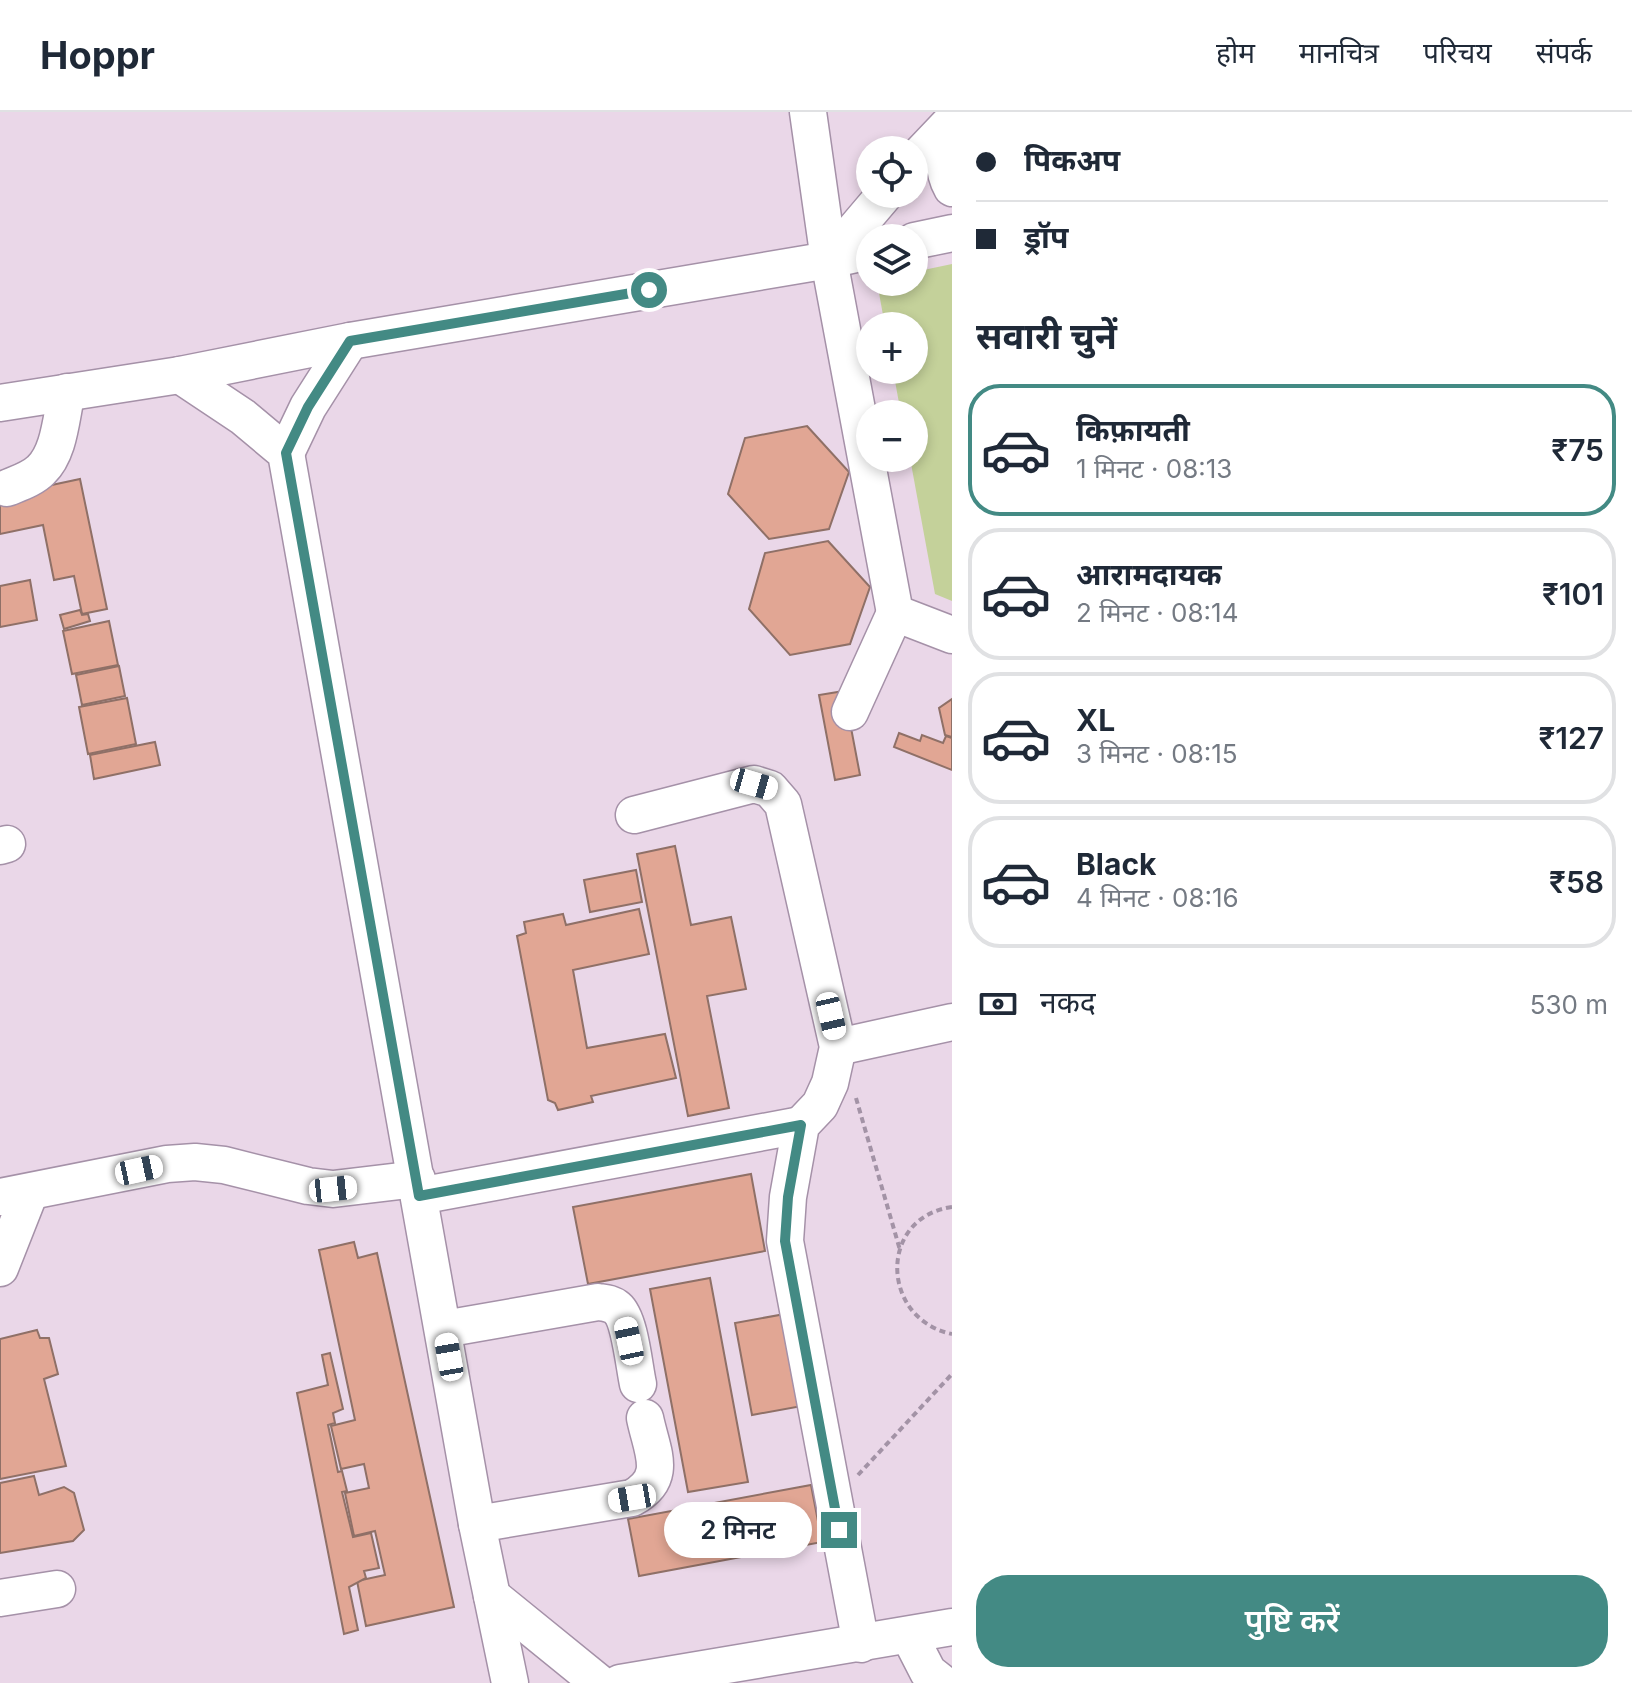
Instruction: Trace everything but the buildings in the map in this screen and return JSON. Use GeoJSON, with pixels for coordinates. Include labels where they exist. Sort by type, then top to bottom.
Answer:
{"type":"FeatureCollection","features":[{"type":"Feature","properties":{"kind":"street"},"geometry":{"type":"LineString","coordinates":[[808,112],[829,260],[895,613],[850,712]]}},
{"type":"Feature","properties":{"kind":"street"},"geometry":{"type":"LineString","coordinates":[[928,146],[952,121]]}},
{"type":"Feature","properties":{"kind":"street"},"geometry":{"type":"LineString","coordinates":[[952,128],[944,160],[952,188]]}},
{"type":"Feature","properties":{"kind":"street"},"geometry":{"type":"LineString","coordinates":[[829,260],[873,208]]}},
{"type":"Feature","properties":{"kind":"street"},"geometry":{"type":"LineString","coordinates":[[928,238],[952,233]]}},
{"type":"Feature","properties":{"kind":"street"},"geometry":{"type":"LineString","coordinates":[[0,403],[180,375],[350,341],[856,254]]}},
{"type":"Feature","properties":{"kind":"street"},"geometry":{"type":"LineString","coordinates":[[350,341],[308,407],[286,453],[477,1524],[510,1683]]}},
{"type":"Feature","properties":{"kind":"street"},"geometry":{"type":"LineString","coordinates":[[180,375],[243,417],[286,453]]}},
{"type":"Feature","properties":{"kind":"street"},"geometry":{"type":"LineString","coordinates":[[7,488],[30,479],[43,469],[55,446],[67,392]]}},
{"type":"Feature","properties":{"kind":"street"},"geometry":{"type":"LineString","coordinates":[[895,613],[952,635]]}},
{"type":"Feature","properties":{"kind":"street"},"geometry":{"type":"LineString","coordinates":[[634,815],[754,784],[770,789],[783,804],[838,1047],[830,1083],[820,1105],[801,1125],[788,1197],[785,1241],[861,1644]]}},
{"type":"Feature","properties":{"kind":"street"},"geometry":{"type":"LineString","coordinates":[[838,1047],[952,1022]]}},
{"type":"Feature","properties":{"kind":"street"},"geometry":{"type":"LineString","coordinates":[[0,1268],[15,1194],[167,1164],[195,1162],[224,1165],[308,1186],[333,1189],[418,1187],[801,1125]]}},
{"type":"Feature","properties":{"kind":"street"},"geometry":{"type":"LineString","coordinates":[[444,1329],[598,1302],[611,1304],[619,1310],[624,1320],[656,1470],[653,1482],[632,1498],[477,1524]]}},
{"type":"Feature","properties":{"kind":"street"},"geometry":{"type":"LineString","coordinates":[[0,1598],[57,1589]]}},
{"type":"Feature","properties":{"kind":"street"},"geometry":{"type":"LineString","coordinates":[[492,1596],[599,1683]]}},
{"type":"Feature","properties":{"kind":"street"},"geometry":{"type":"LineString","coordinates":[[620,1683],[742,1673],[861,1644],[952,1627]]}},
{"type":"Feature","properties":{"kind":"street"},"geometry":{"type":"LineString","coordinates":[[909,1635],[928,1672],[942,1683]]}},
{"type":"Feature","properties":{"kind":"path"},"geometry":{"type":"LineString","coordinates":[[855,1095],[900,1250]]}},
{"type":"Feature","properties":{"kind":"path"},"geometry":{"type":"LineString","coordinates":[[945,1208],[952,1199]]}},
{"type":"Feature","properties":{"kind":"path"},"geometry":{"type":"LineString","coordinates":[[952,1207],[930,1214],[917,1223],[900,1250],[897,1281],[910,1310],[934,1329],[952,1334]]}},
{"type":"Feature","properties":{"kind":"path"},"geometry":{"type":"LineString","coordinates":[[834,1501],[952,1374]]}},
{"type":"Feature","properties":{"kind":"shaded area"},"geometry":{"type":"Polygon","coordinates":[[[0,112],[952,112],[952,1683],[0,1683],[0,112]]]}},
{"type":"Feature","properties":{"kind":"green space"},"geometry":{"type":"Polygon","coordinates":[[[952,264],[952,601],[935,594],[913,472],[928,472],[928,400],[898,400],[896,384],[928,384],[928,312],[882,312],[880,296],[928,296],[928,269],[952,264]]]}},
{"type":"Feature","properties":{"kind":"route"},"geometry":{"type":"LineString","coordinates":[[649,290],[350,341],[308,407],[286,453],[419,1196],[801,1125],[785,1216],[785,1241],[839,1530]]}}]}
